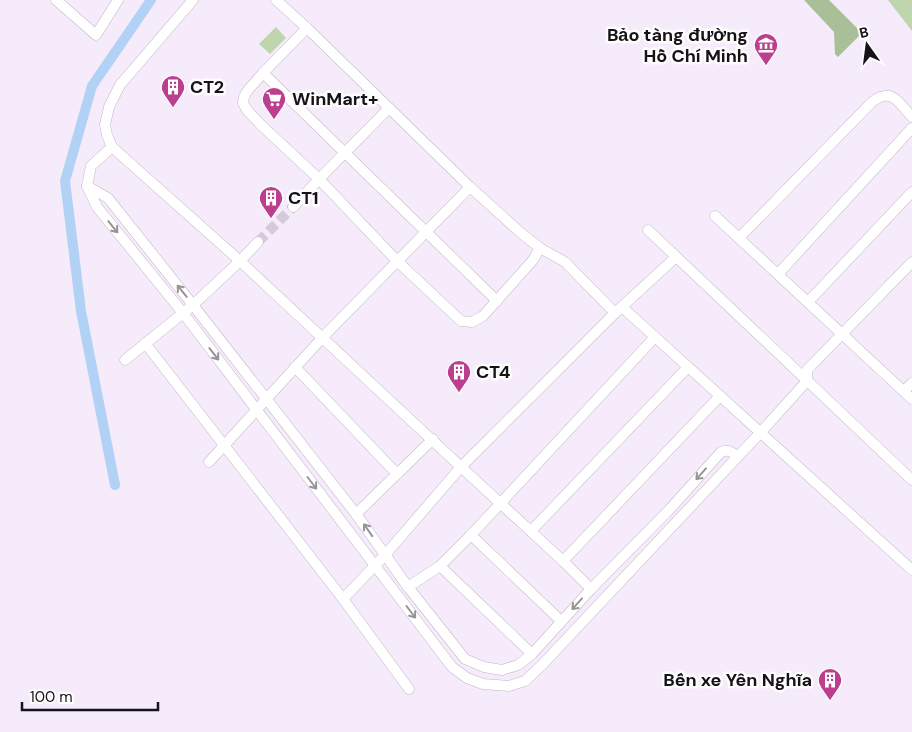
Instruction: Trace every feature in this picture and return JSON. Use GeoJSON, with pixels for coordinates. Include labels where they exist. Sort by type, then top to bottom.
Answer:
{"type":"FeatureCollection","features":[{"type":"Feature","properties":{"kind":"street"},"geometry":{"type":"LineString","coordinates":[[56,0],[96,35],[118,0]]}},
{"type":"Feature","properties":{"kind":"street"},"geometry":{"type":"LineString","coordinates":[[193,0],[120,85],[109,107],[105,125],[112,147],[240,260],[564,561],[590,588]]}},
{"type":"Feature","properties":{"kind":"street"},"geometry":{"type":"LineString","coordinates":[[276,0],[470,187],[521,233],[540,248],[565,262],[618,310],[655,337],[912,570]]}},
{"type":"Feature","properties":{"kind":"street"},"geometry":{"type":"LineString","coordinates":[[307,28],[248,90],[243,103],[261,125],[319,179],[397,261],[461,321],[472,322],[483,316],[497,301],[533,260],[540,248]]}},
{"type":"Feature","properties":{"kind":"street"},"geometry":{"type":"LineString","coordinates":[[263,73],[497,301]]}},
{"type":"Feature","properties":{"kind":"street"},"geometry":{"type":"LineString","coordinates":[[739,238],[880,96],[892,97],[912,117]]}},
{"type":"Feature","properties":{"kind":"street"},"geometry":{"type":"LineString","coordinates":[[293,208],[389,108]]}},
{"type":"Feature","properties":{"kind":"street"},"geometry":{"type":"LineString","coordinates":[[778,274],[912,128]]}},
{"type":"Feature","properties":{"kind":"street"},"geometry":{"type":"LineString","coordinates":[[112,147],[91,166],[87,186],[97,207],[151,272],[452,667],[467,678],[483,684],[510,686],[524,680],[542,665],[807,381],[807,370],[841,334],[908,273],[912,262]]}},
{"type":"Feature","properties":{"kind":"street"},"geometry":{"type":"LineString","coordinates":[[87,186],[108,198],[356,514],[408,588],[465,659],[484,667],[502,670],[518,665],[532,654],[590,588],[669,510],[722,452],[730,451],[737,457]]}},
{"type":"Feature","properties":{"kind":"street"},"geometry":{"type":"LineString","coordinates":[[209,462],[323,337],[470,187]]}},
{"type":"Feature","properties":{"kind":"street"},"geometry":{"type":"LineString","coordinates":[[808,302],[912,192]]}},
{"type":"Feature","properties":{"kind":"street"},"geometry":{"type":"LineString","coordinates":[[715,216],[908,395],[912,383]]}},
{"type":"Feature","properties":{"kind":"street"},"geometry":{"type":"LineString","coordinates":[[648,230],[912,480]]}},
{"type":"Feature","properties":{"kind":"street"},"geometry":{"type":"LineString","coordinates":[[125,360],[193,305],[258,242]]}},
{"type":"Feature","properties":{"kind":"street"},"geometry":{"type":"LineString","coordinates":[[343,599],[461,467],[618,310],[676,257]]}},
{"type":"Feature","properties":{"kind":"street"},"geometry":{"type":"LineString","coordinates":[[408,588],[440,566],[471,535],[655,337]]}},
{"type":"Feature","properties":{"kind":"street"},"geometry":{"type":"LineString","coordinates":[[145,343],[343,599],[409,689]]}},
{"type":"Feature","properties":{"kind":"street"},"geometry":{"type":"LineString","coordinates":[[295,367],[397,474]]}},
{"type":"Feature","properties":{"kind":"street"},"geometry":{"type":"LineString","coordinates":[[531,531],[688,367]]}},
{"type":"Feature","properties":{"kind":"street"},"geometry":{"type":"LineString","coordinates":[[564,561],[720,396]]}},
{"type":"Feature","properties":{"kind":"street"},"geometry":{"type":"LineString","coordinates":[[356,514],[433,439]]}},
{"type":"Feature","properties":{"kind":"street"},"geometry":{"type":"LineString","coordinates":[[471,535],[561,621]]}},
{"type":"Feature","properties":{"kind":"street"},"geometry":{"type":"LineString","coordinates":[[440,566],[532,654]]}},
{"type":"Feature","properties":{"kind":"green space"},"geometry":{"type":"Polygon","coordinates":[[[804,0],[829,0],[862,33],[838,57],[835,54],[834,32],[804,0]]]}},
{"type":"Feature","properties":{"kind":"green space"},"geometry":{"type":"Polygon","coordinates":[[[888,0],[912,0],[912,31],[888,0]]]}},
{"type":"Feature","properties":{"kind":"green space"},"geometry":{"type":"Polygon","coordinates":[[[276,27],[286,38],[270,54],[259,44],[276,27]]]}},
{"type":"Feature","properties":{"kind":"waterway"},"geometry":{"type":"LineString","coordinates":[[115,485],[81,311],[65,181],[92,86],[151,0]]}},
{"type":"Feature","properties":{"kind":"tunnel"},"geometry":{"type":"LineString","coordinates":[[258,242],[293,207]]}},
{"type":"Feature","properties":{"kind":"place","name":"Bảo tàng đường Hồ Chí Minh"},"geometry":{"type":"Point","coordinates":[766,66]}},
{"type":"Feature","properties":{"kind":"place","name":"CT2"},"geometry":{"type":"Point","coordinates":[173,108]}},
{"type":"Feature","properties":{"kind":"place","name":"WinMart+"},"geometry":{"type":"Point","coordinates":[274,120]}},
{"type":"Feature","properties":{"kind":"place","name":"CT1"},"geometry":{"type":"Point","coordinates":[271,219]}},
{"type":"Feature","properties":{"kind":"place","name":"CT4"},"geometry":{"type":"Point","coordinates":[459,393]}},
{"type":"Feature","properties":{"kind":"place","name":"Bến xe Yên Nghĩa"},"geometry":{"type":"Point","coordinates":[830,701]}}]}
